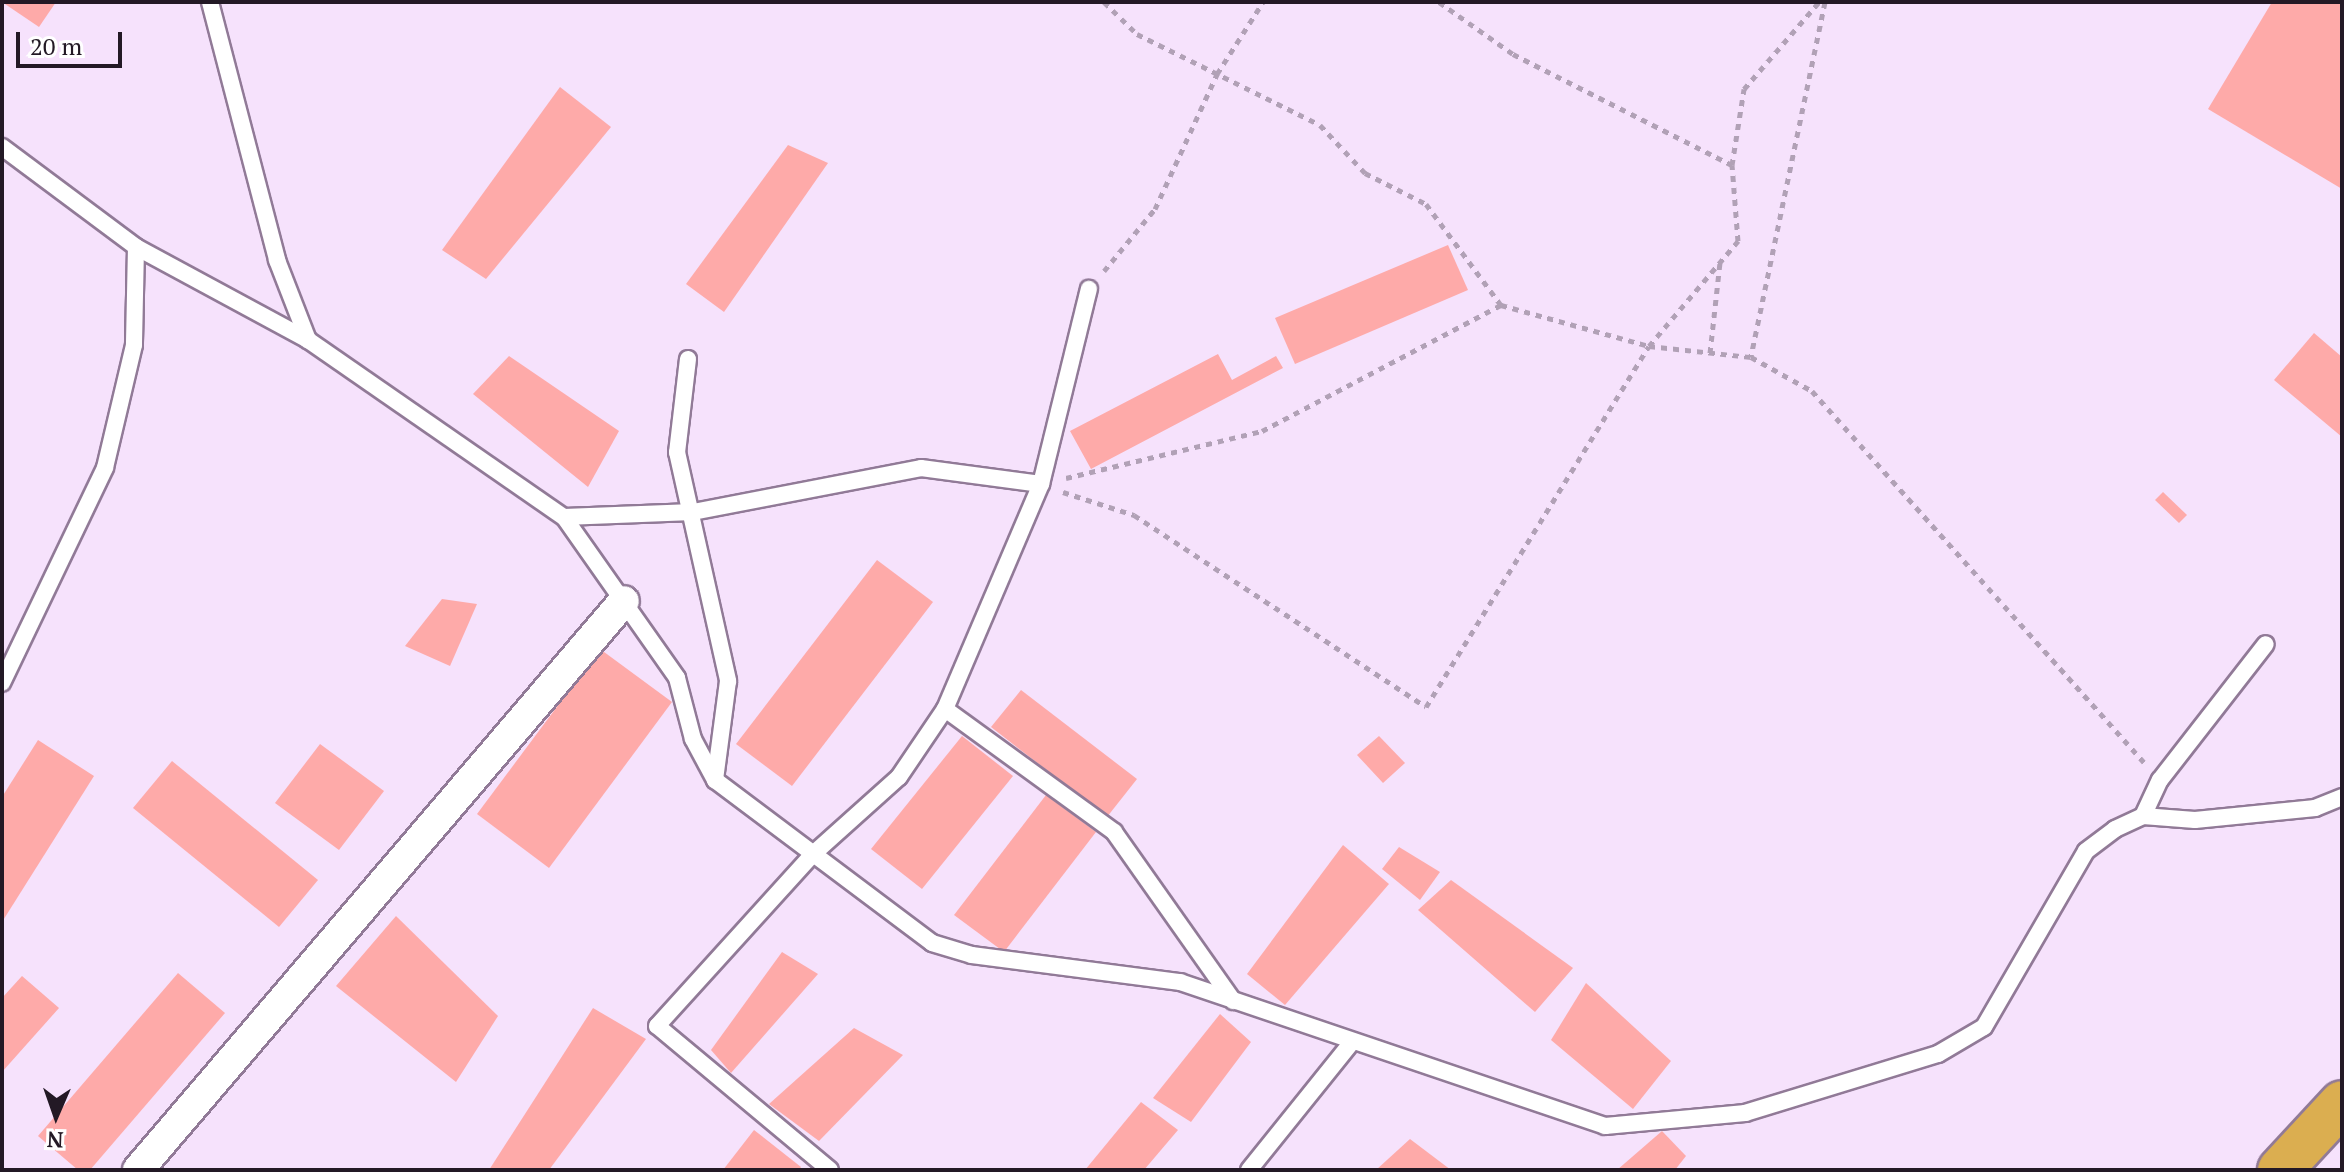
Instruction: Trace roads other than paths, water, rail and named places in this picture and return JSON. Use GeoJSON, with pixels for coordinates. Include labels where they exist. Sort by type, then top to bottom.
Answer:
{"type":"FeatureCollection","features":[{"type":"Feature","properties":{"kind":"highway"},"geometry":{"type":"LineString","coordinates":[[2280,1170],[2342,1103]]}},
{"type":"Feature","properties":{"kind":"highway"},"geometry":{"type":"LineString","coordinates":[[2317,1170],[2342,1145]]}},
{"type":"Feature","properties":{"kind":"street"},"geometry":{"type":"LineString","coordinates":[[138,1170],[624,601]]}},
{"type":"Feature","properties":{"kind":"lane"},"geometry":{"type":"LineString","coordinates":[[210,2],[277,260],[308,340]]}},
{"type":"Feature","properties":{"kind":"lane"},"geometry":{"type":"LineString","coordinates":[[2,147],[136,247],[308,340],[564,517],[677,678],[693,739],[715,780],[932,943],[972,955],[1180,982],[1351,1043],[1605,1126],[1745,1113],[1938,1054],[1984,1027],[2086,851],[2115,829],[2143,816],[2195,820],[2315,808],[2342,797]]}},
{"type":"Feature","properties":{"kind":"lane"},"geometry":{"type":"LineString","coordinates":[[2,683],[105,468],[134,345],[136,247]]}},
{"type":"Feature","properties":{"kind":"lane"},"geometry":{"type":"LineString","coordinates":[[830,1170],[657,1026],[812,855],[899,777],[945,709],[1041,484],[1089,289]]}},
{"type":"Feature","properties":{"kind":"lane"},"geometry":{"type":"LineString","coordinates":[[688,359],[677,452],[693,512],[728,681],[715,780]]}},
{"type":"Feature","properties":{"kind":"lane"},"geometry":{"type":"LineString","coordinates":[[564,517],[693,512],[921,468],[1041,484]]}},
{"type":"Feature","properties":{"kind":"lane"},"geometry":{"type":"LineString","coordinates":[[2143,816],[2160,780],[2266,644]]}},
{"type":"Feature","properties":{"kind":"lane"},"geometry":{"type":"LineString","coordinates":[[945,709],[1114,832],[1233,1001]]}},
{"type":"Feature","properties":{"kind":"lane"},"geometry":{"type":"LineString","coordinates":[[1249,1170],[1351,1043]]}}]}
